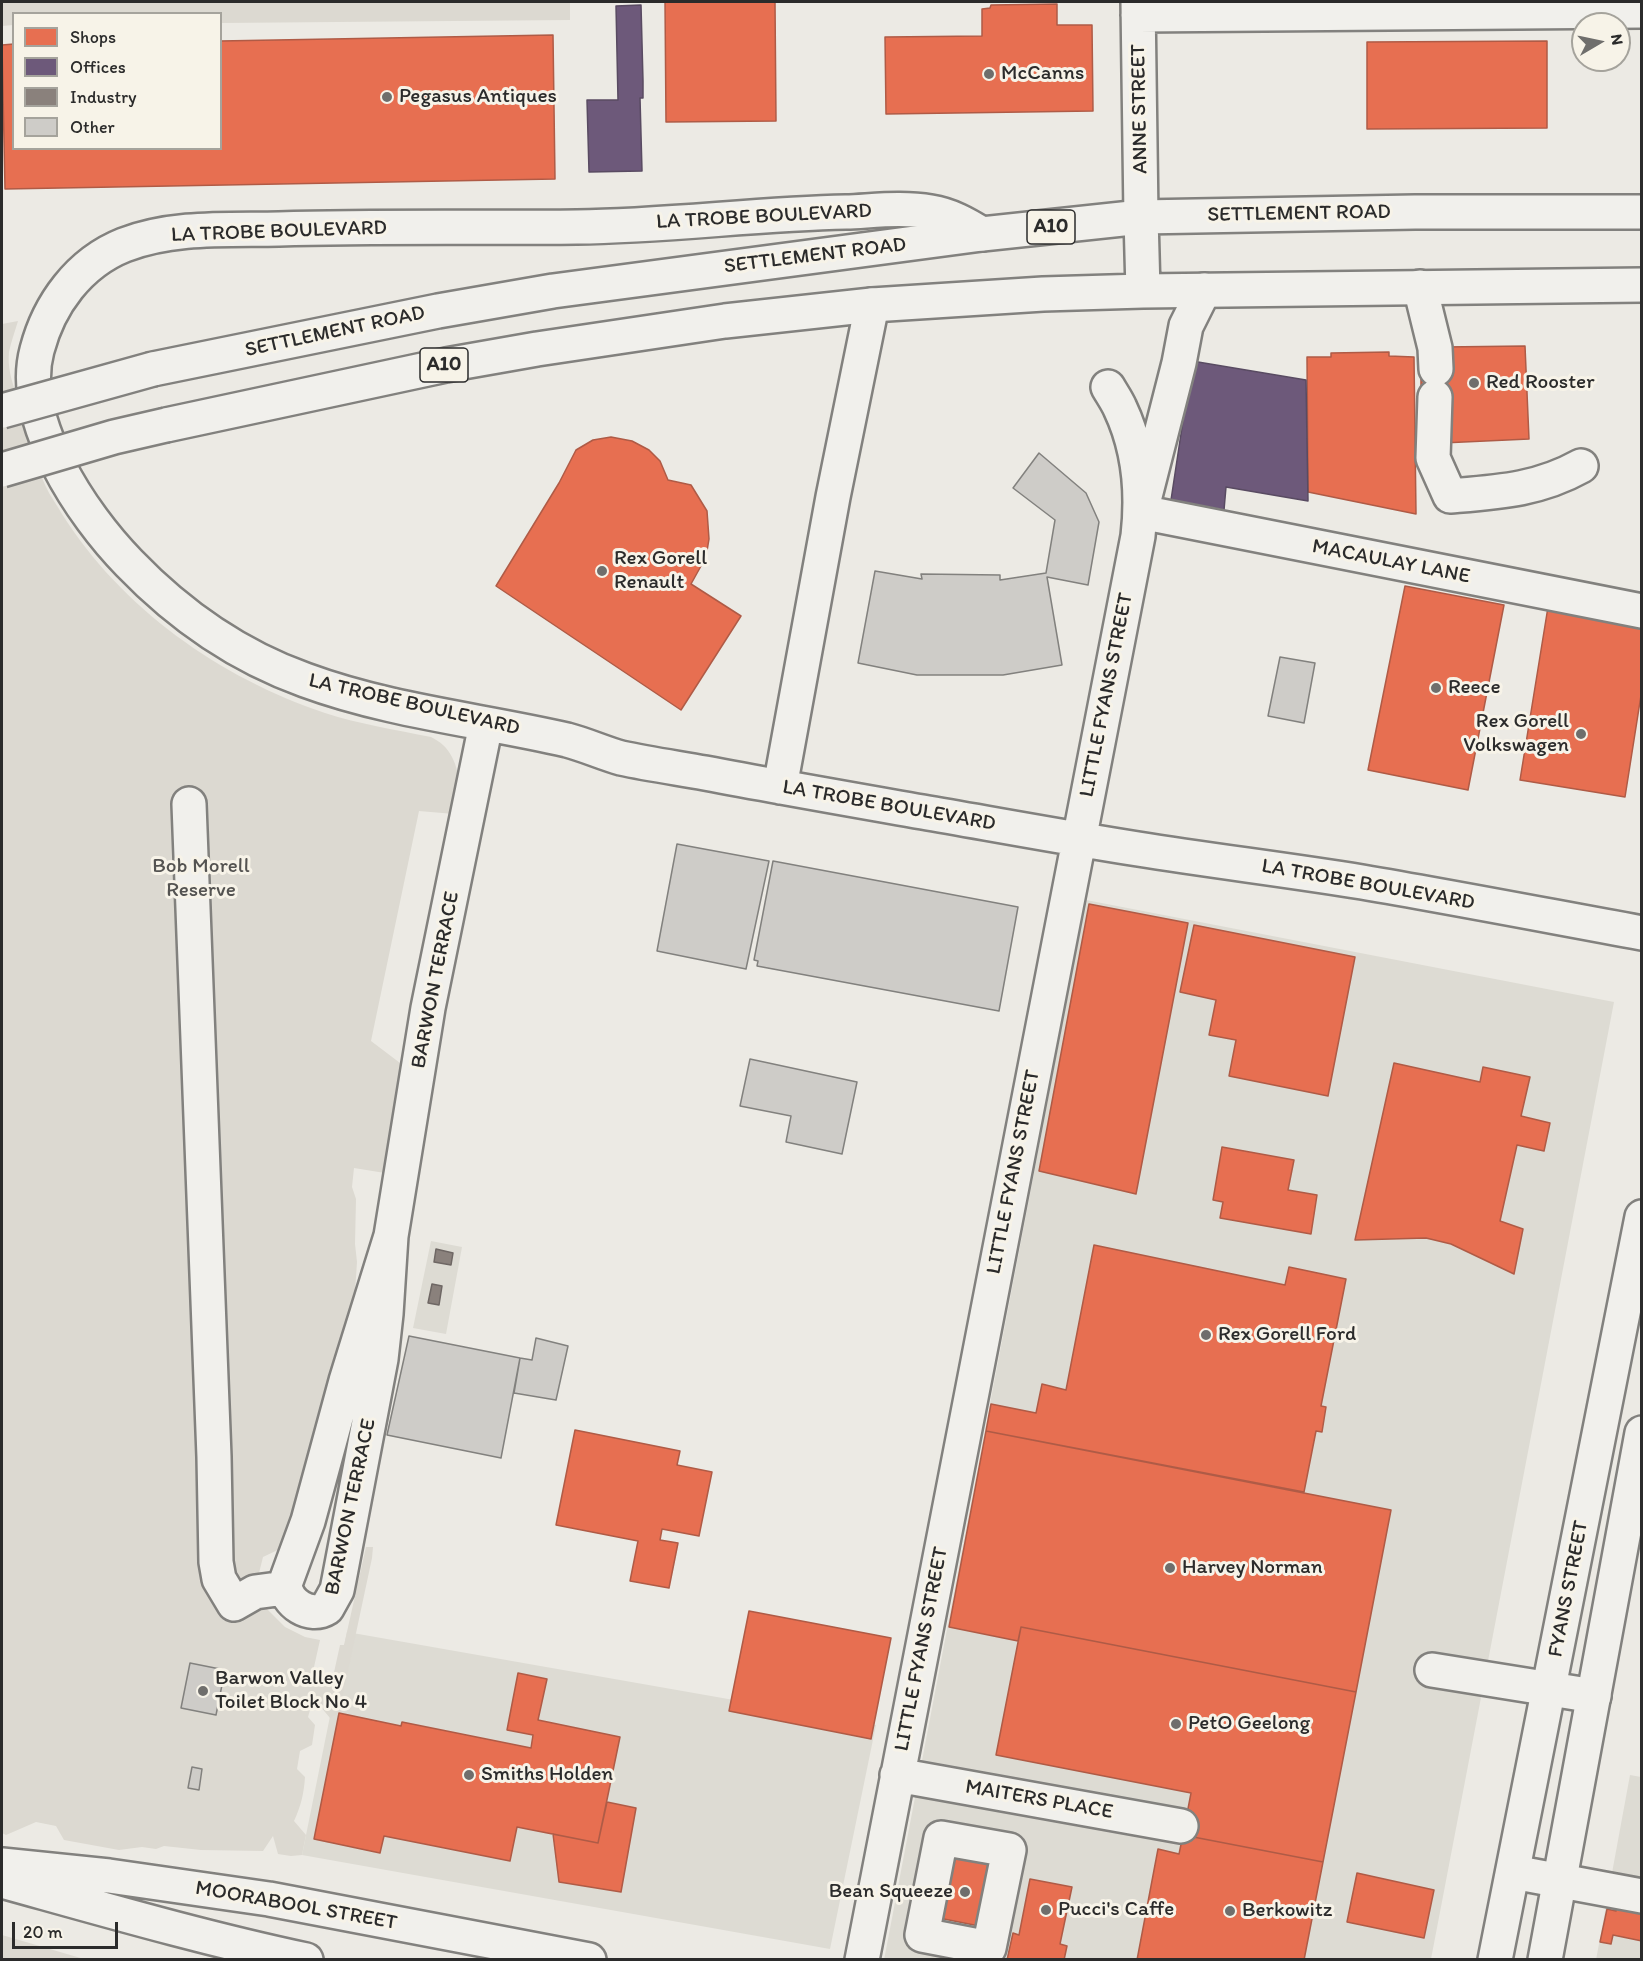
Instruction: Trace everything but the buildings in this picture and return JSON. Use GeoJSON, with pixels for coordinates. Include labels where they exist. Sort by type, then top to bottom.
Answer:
{"type":"FeatureCollection","features":[{"type":"Feature","properties":{"kind":"main road"},"geometry":{"type":"LineString","coordinates":[[1138,8],[1641,11]]}},
{"type":"Feature","properties":{"kind":"main road","name":"ANNE STREET"},"geometry":{"type":"LineString","coordinates":[[1138,8],[1143,291]]}},
{"type":"Feature","properties":{"kind":"main road","name":"LA TROBE BOULEVARD"},"geometry":{"type":"LineString","coordinates":[[982,234],[940,213],[900,210],[606,226],[301,228],[198,231],[153,237],[123,246],[101,257],[82,272],[58,300],[47,320],[33,367],[34,392],[41,422],[65,475],[91,518],[129,564],[198,623],[229,644],[279,670],[305,680],[351,695],[570,741],[616,757],[1079,839],[1364,883],[1641,933]]}},
{"type":"Feature","properties":{"kind":"main road","name":"SETTLEMENT ROAD"},"geometry":{"type":"LineString","coordinates":[[2,411],[153,369],[438,311],[553,291],[982,234],[1141,217],[1415,212],[1641,212]]}},
{"type":"Feature","properties":{"kind":"main road","name":"A10"},"geometry":{"type":"LineString","coordinates":[[2,470],[114,437],[446,365],[725,321],[872,305],[1043,294],[1641,285]]}},
{"type":"Feature","properties":{"kind":"main road"},"geometry":{"type":"LineString","coordinates":[[1420,287],[1435,348],[1433,458],[1450,496],[1506,492],[1558,479],[1581,466]]}},
{"type":"Feature","properties":{"kind":"main road"},"geometry":{"type":"LineString","coordinates":[[1141,512],[1179,363],[1186,326],[1204,290]]}},
{"type":"Feature","properties":{"kind":"main road"},"geometry":{"type":"LineString","coordinates":[[780,787],[833,497],[872,305]]}},
{"type":"Feature","properties":{"kind":"main road","name":"LITTLE FYANS STREET"},"geometry":{"type":"LineString","coordinates":[[862,1959],[1138,536],[1141,512],[1140,481],[1132,444],[1119,406],[1108,387]]}},
{"type":"Feature","properties":{"kind":"main road","name":"MACAULAY LANE"},"geometry":{"type":"LineString","coordinates":[[1141,512],[1641,611]]}},
{"type":"Feature","properties":{"kind":"main road","name":"BARWON TERRACE"},"geometry":{"type":"LineString","coordinates":[[391,1236],[346,1381],[299,1551],[286,1579],[285,1588],[289,1597],[298,1606],[316,1612],[327,1608],[337,1590],[381,1359],[391,1236],[428,1008],[486,724]]}},
{"type":"Feature","properties":{"kind":"main road"},"geometry":{"type":"LineString","coordinates":[[189,804],[216,1562],[219,1579],[234,1604],[255,1592],[285,1588]]}},
{"type":"Feature","properties":{"kind":"main road","name":"FYANS STREET"},"geometry":{"type":"LineString","coordinates":[[1495,1959],[1641,1217]]}},
{"type":"Feature","properties":{"kind":"main road","name":"FYANS STREET"},"geometry":{"type":"LineString","coordinates":[[1545,1959],[1641,1433]]}},
{"type":"Feature","properties":{"kind":"main road"},"geometry":{"type":"LineString","coordinates":[[1432,1670],[1594,1696]]}},
{"type":"Feature","properties":{"kind":"main road","name":"MAITERS PLACE"},"geometry":{"type":"LineString","coordinates":[[897,1775],[1181,1826]]}},
{"type":"Feature","properties":{"kind":"main road","name":"MOORABOOL STREET"},"geometry":{"type":"LineString","coordinates":[[2,1865],[109,1876],[269,1899],[589,1959]]}},
{"type":"Feature","properties":{"kind":"main road"},"geometry":{"type":"LineString","coordinates":[[1513,1872],[1641,1896]]}},
{"type":"Feature","properties":{"kind":"main road"},"geometry":{"type":"LineString","coordinates":[[109,1876],[229,1918],[237,1928],[240,1953]]}},
{"type":"Feature","properties":{"kind":"main road"},"geometry":{"type":"LineString","coordinates":[[2,1881],[165,1926],[240,1953],[306,1959]]}},
{"type":"Feature","properties":{"kind":"main road"},"geometry":{"type":"LineString","coordinates":[[165,1926],[184,1940],[198,1959]]}},
{"type":"Feature","properties":{"kind":"shaded area"},"geometry":{"type":"Polygon","coordinates":[[[1086,900],[1614,1002],[1431,1959],[884,1960],[1086,900]]]}},
{"type":"Feature","properties":{"kind":"shaded area"},"geometry":{"type":"Polygon","coordinates":[[[431,1241],[462,1247],[446,1334],[413,1328],[431,1241]]]}},
{"type":"Feature","properties":{"kind":"shaded area"},"geometry":{"type":"Polygon","coordinates":[[[347,1632],[876,1725],[830,1949],[302,1855],[347,1632]]]}},
{"type":"Feature","properties":{"kind":"shaded area"},"geometry":{"type":"Polygon","coordinates":[[[1630,1775],[1641,1777],[1641,1959],[1596,1960],[1630,1775]]]}},
{"type":"Feature","properties":{"kind":"green space"},"geometry":{"type":"Polygon","coordinates":[[[2,2],[570,2],[570,20],[222,23],[222,12],[12,12],[12,25],[2,26],[2,2]]]}},
{"type":"Feature","properties":{"kind":"green space","name":"Bob Morell Reserve"},"geometry":{"type":"Polygon","coordinates":[[[18,321],[9,352],[10,373],[28,424],[43,481],[49,494],[86,548],[113,580],[176,636],[248,680],[325,713],[364,724],[431,737],[448,751],[457,773],[458,789],[451,802],[454,814],[419,811],[371,1041],[408,1069],[391,1174],[354,1168],[352,1187],[356,1199],[357,1262],[353,1321],[284,1547],[263,1557],[257,1581],[259,1601],[285,1627],[305,1637],[320,1640],[314,1667],[331,1686],[340,1645],[344,1645],[366,1547],[373,1547],[339,1713],[330,1718],[320,1706],[310,1710],[308,1717],[315,1725],[312,1745],[300,1751],[297,1769],[305,1777],[305,1783],[294,1821],[306,1835],[302,1855],[278,1854],[273,1836],[263,1851],[201,1850],[164,1846],[156,1849],[142,1847],[119,1850],[64,1840],[56,1826],[36,1822],[6,1835],[2,1833],[2,324],[18,321]]]}},
{"type":"Feature","properties":{"kind":"green space"},"geometry":{"type":"Polygon","coordinates":[[[2,1935],[84,1959],[2,1959],[2,1935]]]}},
{"type":"Feature","properties":{"kind":"place","name":"McCanns"},"geometry":{"type":"Point","coordinates":[989,74]}},
{"type":"Feature","properties":{"kind":"place","name":"Pegasus Antiques"},"geometry":{"type":"Point","coordinates":[387,97]}},
{"type":"Feature","properties":{"kind":"place","name":"Red Rooster"},"geometry":{"type":"Point","coordinates":[1474,383]}},
{"type":"Feature","properties":{"kind":"place","name":"Rex Gorell Renault"},"geometry":{"type":"Point","coordinates":[602,571]}},
{"type":"Feature","properties":{"kind":"place","name":"Reece"},"geometry":{"type":"Point","coordinates":[1436,688]}},
{"type":"Feature","properties":{"kind":"place","name":"Rex Gorell Volkswagen"},"geometry":{"type":"Point","coordinates":[1581,734]}},
{"type":"Feature","properties":{"kind":"place","name":"Rex Gorell Ford"},"geometry":{"type":"Point","coordinates":[1206,1335]}},
{"type":"Feature","properties":{"kind":"place","name":"Harvey Norman"},"geometry":{"type":"Point","coordinates":[1170,1568]}},
{"type":"Feature","properties":{"kind":"place","name":"Barwon Valley Toilet Block No 4"},"geometry":{"type":"Point","coordinates":[203,1691]}},
{"type":"Feature","properties":{"kind":"place","name":"PetO Geelong"},"geometry":{"type":"Point","coordinates":[1176,1724]}},
{"type":"Feature","properties":{"kind":"place","name":"Smiths Holden"},"geometry":{"type":"Point","coordinates":[469,1775]}},
{"type":"Feature","properties":{"kind":"place","name":"Bean Squeeze"},"geometry":{"type":"Point","coordinates":[965,1892]}},
{"type":"Feature","properties":{"kind":"place","name":"Pucci's Caffe"},"geometry":{"type":"Point","coordinates":[1046,1910]}},
{"type":"Feature","properties":{"kind":"place","name":"Berkowitz"},"geometry":{"type":"Point","coordinates":[1230,1911]}}]}
